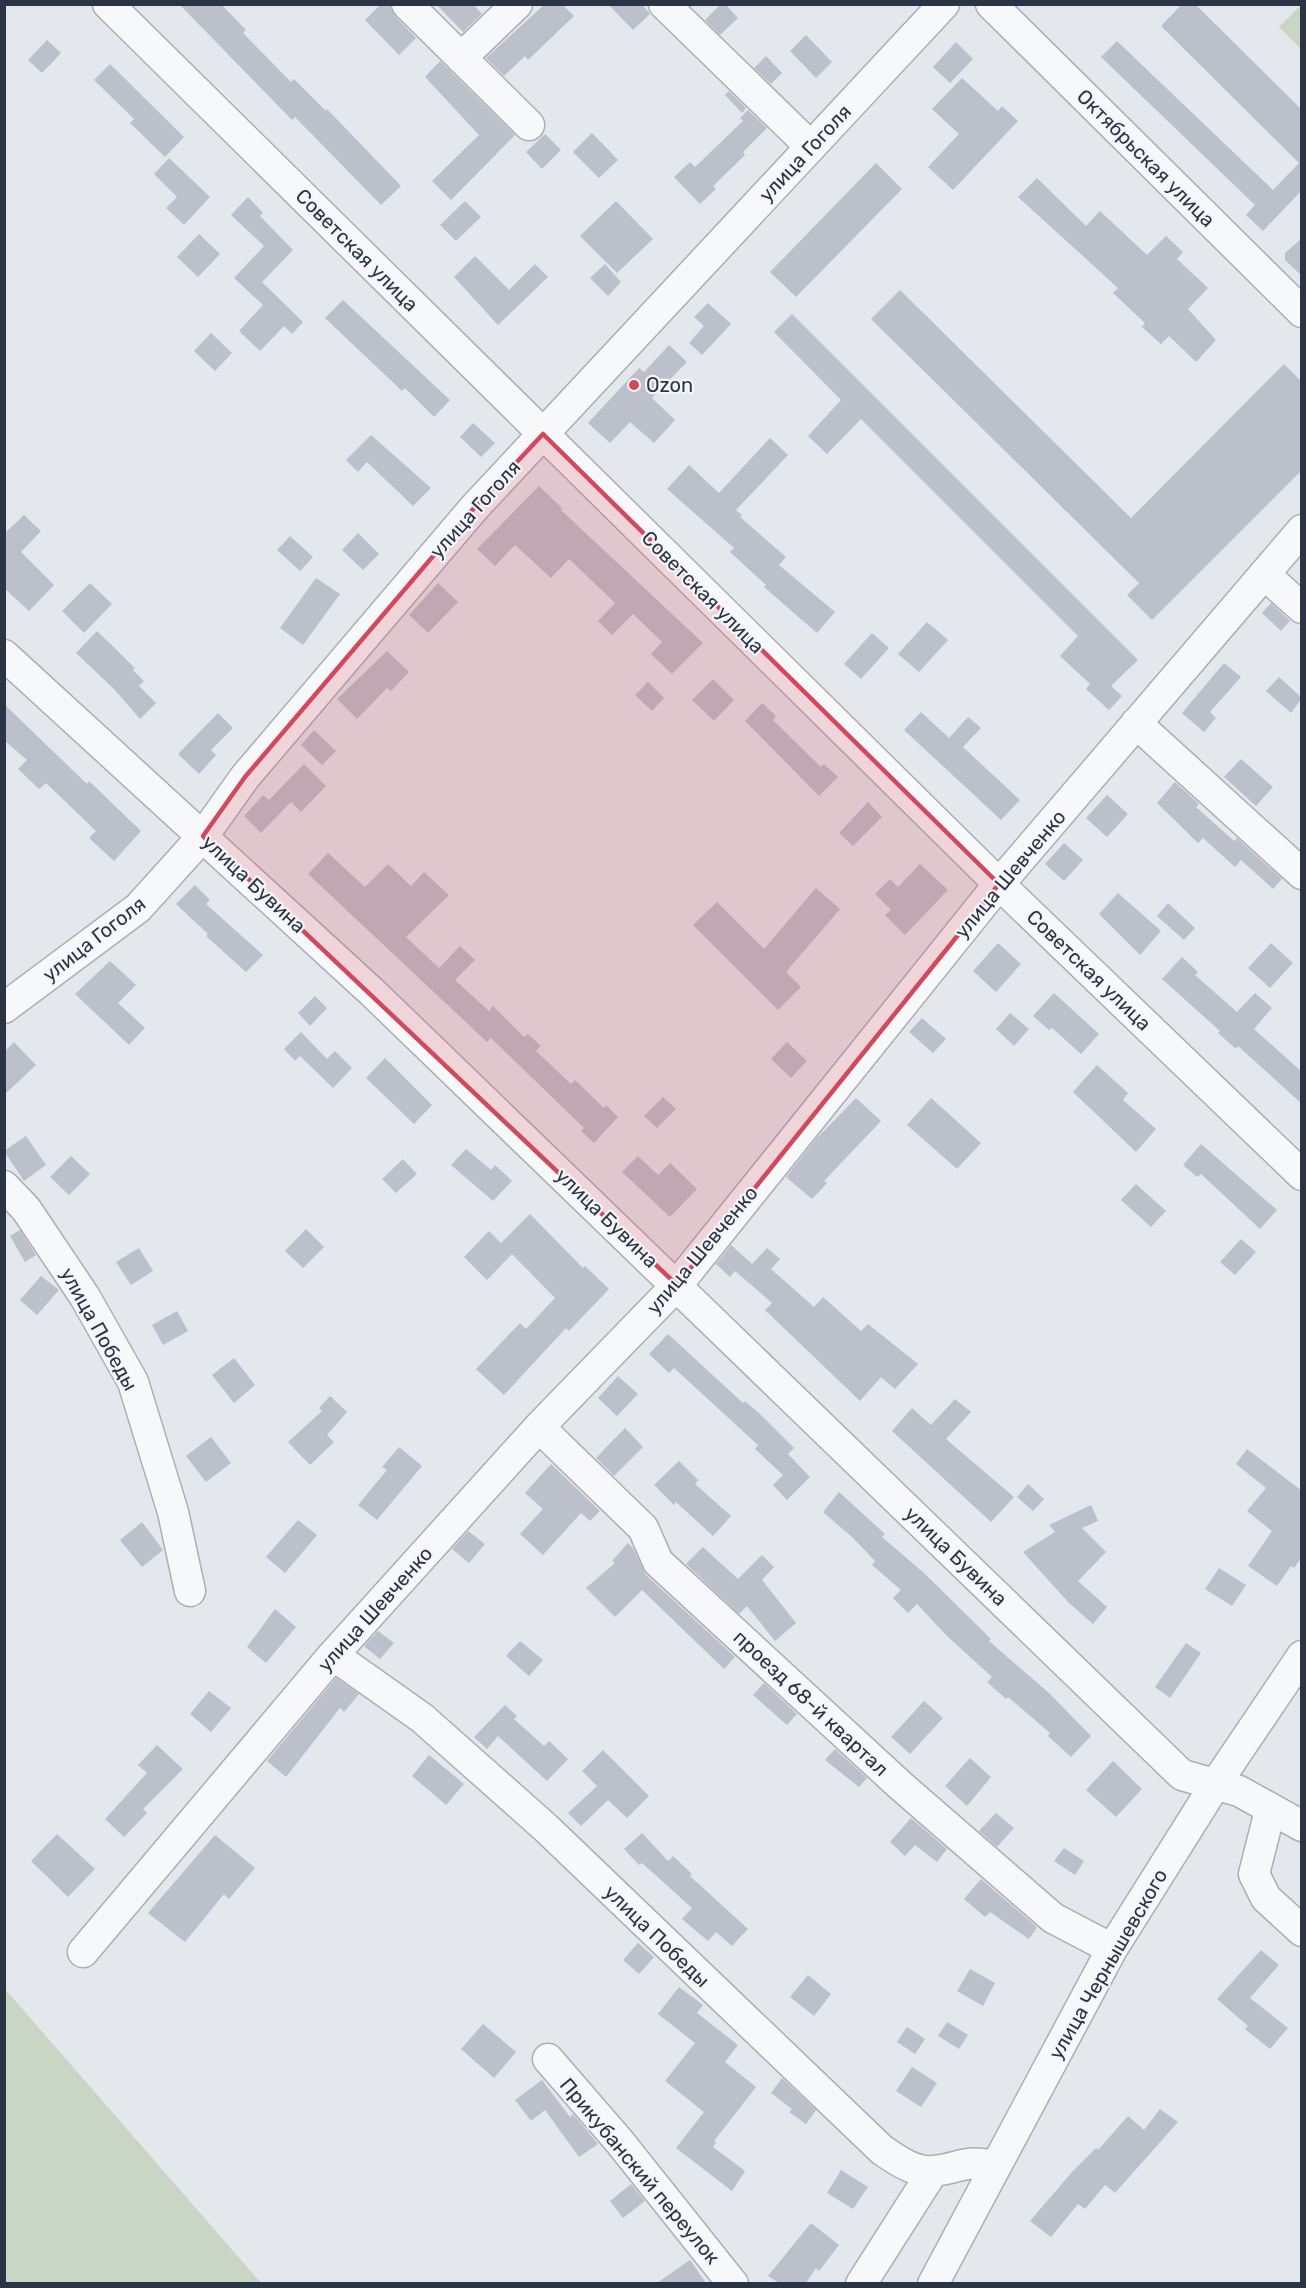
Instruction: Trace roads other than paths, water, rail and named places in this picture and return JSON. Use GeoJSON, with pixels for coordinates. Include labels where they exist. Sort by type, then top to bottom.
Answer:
{"type":"FeatureCollection","features":[{"type":"Feature","properties":{"kind":"street","name":"Советская улица"},"geometry":{"type":"LineString","coordinates":[[108,4],[999,884],[1302,1175]]}},
{"type":"Feature","properties":{"kind":"street"},"geometry":{"type":"LineString","coordinates":[[407,4],[529,125]]}},
{"type":"Feature","properties":{"kind":"street"},"geometry":{"type":"LineString","coordinates":[[461,58],[517,4]]}},
{"type":"Feature","properties":{"kind":"street"},"geometry":{"type":"LineString","coordinates":[[664,4],[811,147]]}},
{"type":"Feature","properties":{"kind":"street","name":"улица Гоголя"},"geometry":{"type":"LineString","coordinates":[[4,1008],[138,908],[203,836],[253,768],[474,508],[944,4]]}},
{"type":"Feature","properties":{"kind":"street","name":"Октябрьская улица"},"geometry":{"type":"LineString","coordinates":[[990,4],[1302,312]]}},
{"type":"Feature","properties":{"kind":"street","name":"улица Шевченко"},"geometry":{"type":"LineString","coordinates":[[82,1952],[333,1655],[539,1427],[677,1286],[999,884],[1302,530]]}},
{"type":"Feature","properties":{"kind":"street"},"geometry":{"type":"LineString","coordinates":[[1264,574],[1302,608]]}},
{"type":"Feature","properties":{"kind":"street","name":"улица Бувина"},"geometry":{"type":"LineString","coordinates":[[4,655],[373,993],[1182,1775],[1239,1791],[1302,1826]]}},
{"type":"Feature","properties":{"kind":"street"},"geometry":{"type":"LineString","coordinates":[[1136,723],[1302,874]]}},
{"type":"Feature","properties":{"kind":"street","name":"улица Победы"},"geometry":{"type":"LineString","coordinates":[[4,1186],[26,1209],[85,1297],[133,1382],[173,1512],[190,1591]]}},
{"type":"Feature","properties":{"kind":"street","name":"проезд 68-й квартал"},"geometry":{"type":"LineString","coordinates":[[539,1427],[643,1528],[658,1562],[901,1786],[1053,1918],[1112,1949]]}},
{"type":"Feature","properties":{"kind":"street","name":"улица Победы"},"geometry":{"type":"LineString","coordinates":[[333,1655],[422,1718],[546,1828],[882,2150],[909,2167],[933,2171],[974,2161],[995,2166]]}},
{"type":"Feature","properties":{"kind":"street","name":"улица Чернышевского"},"geometry":{"type":"LineString","coordinates":[[933,2283],[1112,1949],[1215,1785],[1302,1656]]}},
{"type":"Feature","properties":{"kind":"street"},"geometry":{"type":"LineString","coordinates":[[1270,1810],[1254,1874],[1266,1898],[1302,1931]]}},
{"type":"Feature","properties":{"kind":"street","name":"Прикубанский переулок"},"geometry":{"type":"LineString","coordinates":[[548,2059],[619,2141],[733,2283]]}},
{"type":"Feature","properties":{"kind":"street"},"geometry":{"type":"LineString","coordinates":[[861,2283],[933,2171]]}},
{"type":"Feature","properties":{"kind":"place","name":"Ozon"},"geometry":{"type":"Point","coordinates":[634,385]}}]}
